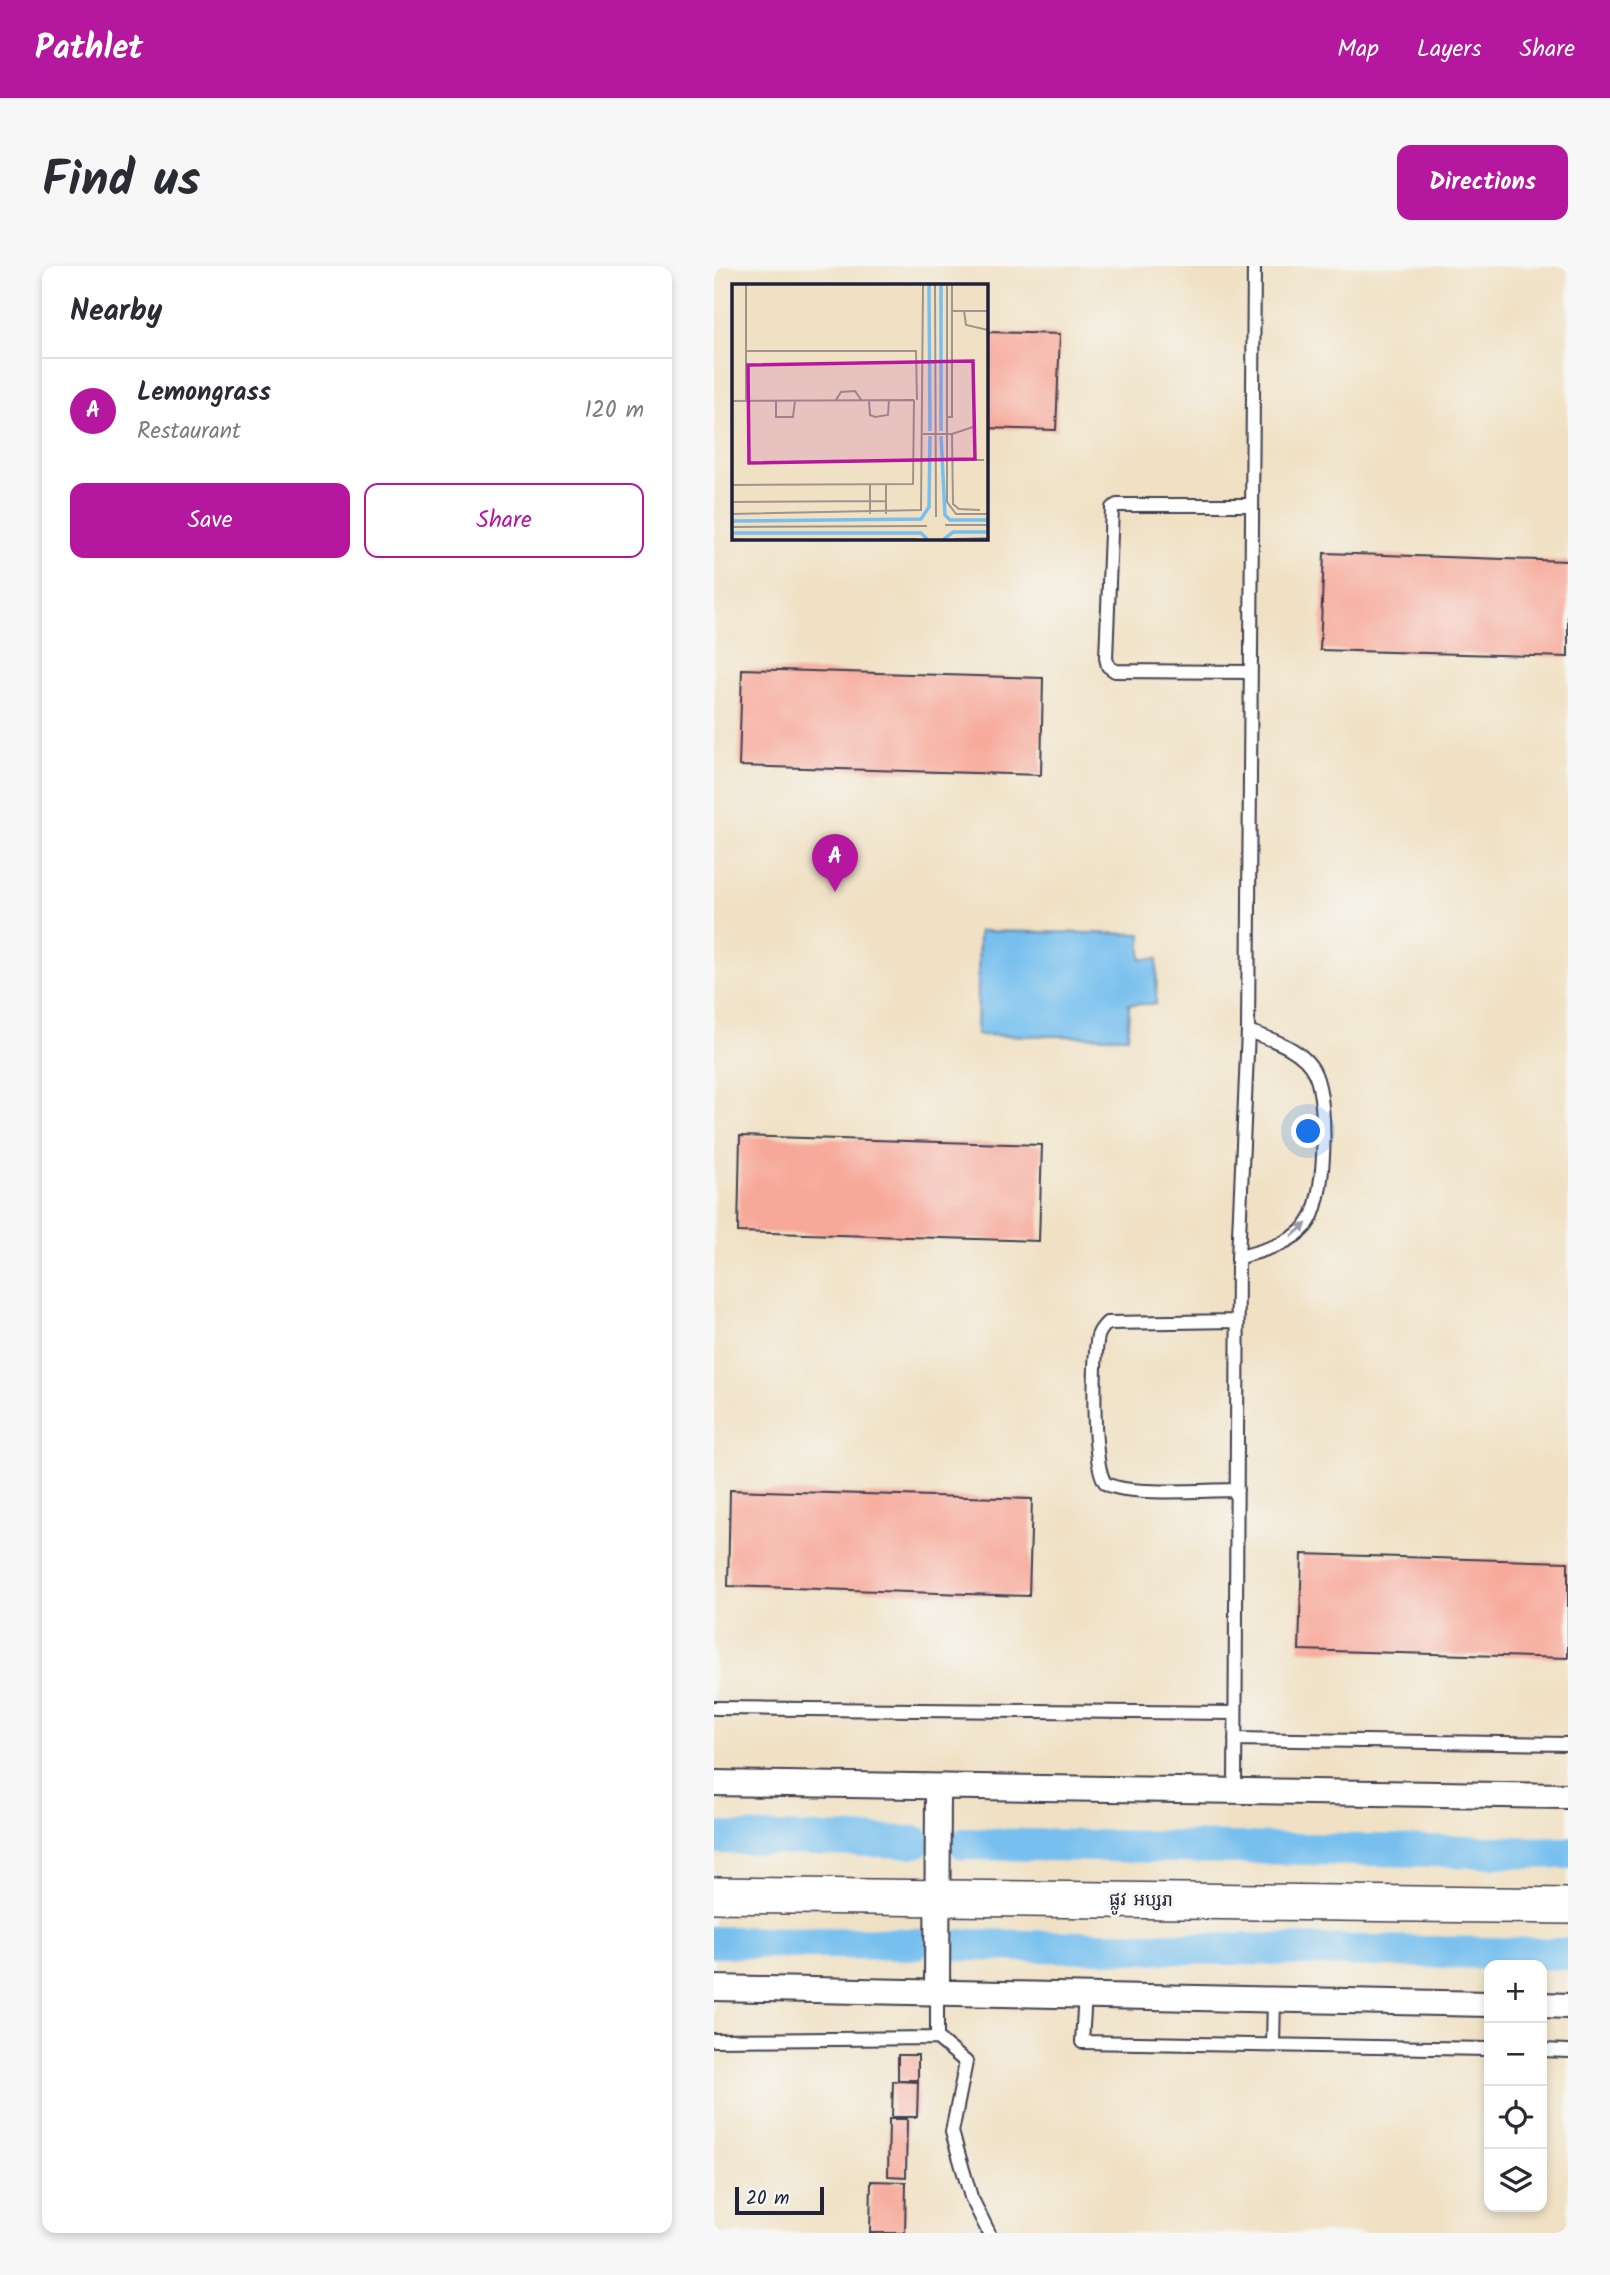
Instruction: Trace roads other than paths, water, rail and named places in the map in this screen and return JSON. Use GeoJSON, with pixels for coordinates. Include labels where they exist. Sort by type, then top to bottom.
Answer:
{"type":"FeatureCollection","features":[{"type":"Feature","properties":{"kind":"street"},"geometry":{"type":"LineString","coordinates":[[714,1783],[1568,1797]]}},
{"type":"Feature","properties":{"kind":"street"},"geometry":{"type":"LineString","coordinates":[[937,1788],[937,1990]]}},
{"type":"Feature","properties":{"kind":"street","name":"ផ្លូវ អប្សរា"},"geometry":{"type":"LineString","coordinates":[[714,1895],[1568,1906]]}},
{"type":"Feature","properties":{"kind":"street"},"geometry":{"type":"LineString","coordinates":[[714,1988],[937,1990],[1484,2004]]}},
{"type":"Feature","properties":{"kind":"street"},"geometry":{"type":"LineString","coordinates":[[1547,2005],[1568,2006]]}},
{"type":"Feature","properties":{"kind":"lane"},"geometry":{"type":"LineString","coordinates":[[1235,1790],[1237,1321],[1248,1031],[1250,505],[1254,266]]}},
{"type":"Feature","properties":{"kind":"lane"},"geometry":{"type":"LineString","coordinates":[[1250,505],[1117,505],[1112,508],[1106,658],[1108,666],[1115,671],[1250,672]]}},
{"type":"Feature","properties":{"kind":"lane"},"geometry":{"type":"LineString","coordinates":[[1238,1258],[1285,1241],[1306,1226],[1320,1196],[1322,1101],[1314,1072],[1300,1055],[1275,1041],[1248,1031]]}},
{"type":"Feature","properties":{"kind":"lane"},"geometry":{"type":"LineString","coordinates":[[1237,1321],[1107,1323],[1098,1334],[1095,1367],[1097,1459],[1100,1478],[1107,1484],[1142,1489],[1237,1490]]}},
{"type":"Feature","properties":{"kind":"lane"},"geometry":{"type":"LineString","coordinates":[[714,1707],[1235,1713]]}},
{"type":"Feature","properties":{"kind":"lane"},"geometry":{"type":"LineString","coordinates":[[1235,1739],[1469,1740],[1568,1744]]}},
{"type":"Feature","properties":{"kind":"lane"},"geometry":{"type":"LineString","coordinates":[[937,1990],[937,2038]]}},
{"type":"Feature","properties":{"kind":"lane"},"geometry":{"type":"LineString","coordinates":[[1085,1994],[1082,2042],[1484,2049]]}},
{"type":"Feature","properties":{"kind":"lane"},"geometry":{"type":"LineString","coordinates":[[1273,2045],[1274,1999]]}},
{"type":"Feature","properties":{"kind":"lane"},"geometry":{"type":"LineString","coordinates":[[714,2040],[937,2038],[966,2062],[952,2132],[971,2197],[989,2233]]}},
{"type":"Feature","properties":{"kind":"lane"},"geometry":{"type":"LineString","coordinates":[[1547,2050],[1568,2051]]}},
{"type":"Feature","properties":{"kind":"water"},"geometry":{"type":"Polygon","coordinates":[[[979,931],[1141,934],[1141,959],[1157,959],[1156,1004],[1129,1004],[1128,1037],[977,1035],[979,931]]]}},
{"type":"Feature","properties":{"kind":"waterway"},"geometry":{"type":"LineString","coordinates":[[714,1838],[916,1842]]}},
{"type":"Feature","properties":{"kind":"waterway"},"geometry":{"type":"LineString","coordinates":[[965,1844],[1568,1853]]}},
{"type":"Feature","properties":{"kind":"waterway"},"geometry":{"type":"LineString","coordinates":[[714,1942],[914,1944]]}},
{"type":"Feature","properties":{"kind":"waterway"},"geometry":{"type":"LineString","coordinates":[[962,1945],[1568,1954]]}},
{"type":"Feature","properties":{"kind":"place","name":"Lemongrass"},"geometry":{"type":"Point","coordinates":[835,892]}}]}
